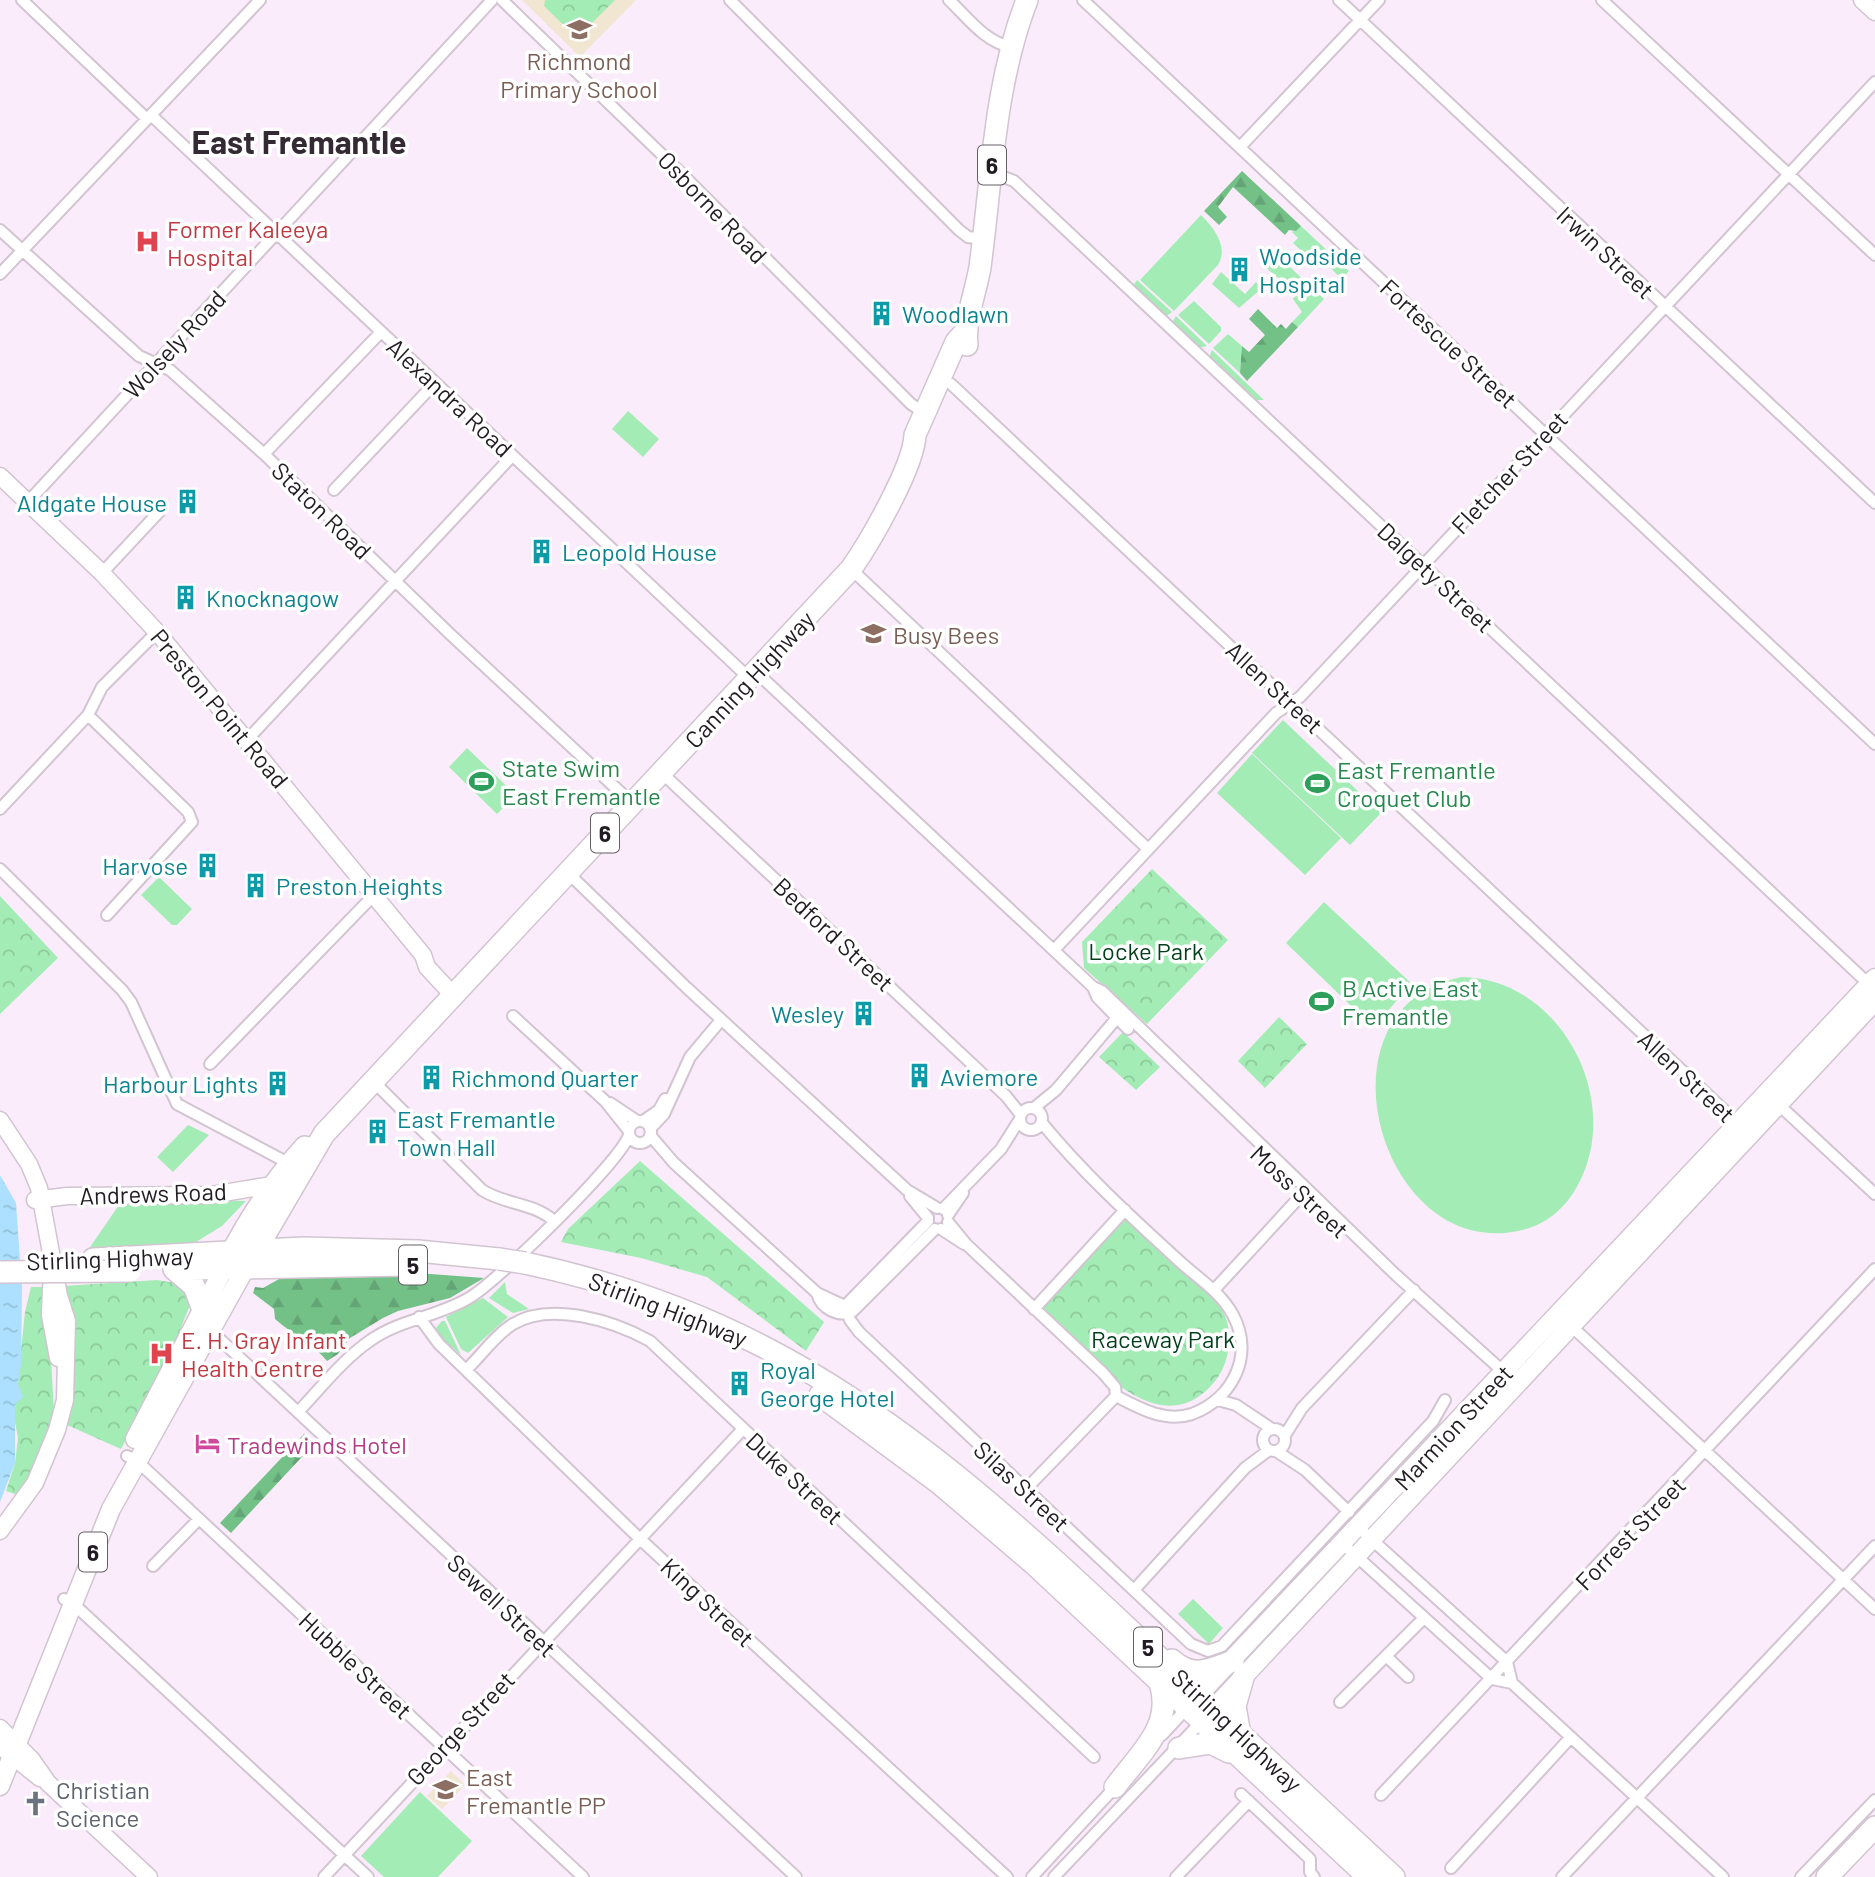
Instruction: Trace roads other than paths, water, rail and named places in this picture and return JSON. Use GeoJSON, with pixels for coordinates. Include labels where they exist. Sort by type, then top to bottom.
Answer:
{"type":"FeatureCollection","features":[{"type":"Feature","properties":{"kind":"highway","name":"Canning Highway"},"geometry":{"type":"LineString","coordinates":[[914,448],[926,440],[967,346],[965,332],[983,239],[1011,47],[1027,0]]}},
{"type":"Feature","properties":{"kind":"highway","name":"Canning Highway"},"geometry":{"type":"LineString","coordinates":[[240,1259],[279,1211],[324,1134],[851,569],[873,532],[914,448],[915,435],[956,342],[965,332]]}},
{"type":"Feature","properties":{"kind":"highway","name":"Canning Highway"},"geometry":{"type":"LineString","coordinates":[[240,1259],[251,1216],[272,1185],[305,1147],[324,1134]]}},
{"type":"Feature","properties":{"kind":"highway"},"geometry":{"type":"LineString","coordinates":[[279,1211],[286,1232],[303,1248]]}},
{"type":"Feature","properties":{"kind":"highway"},"geometry":{"type":"LineString","coordinates":[[203,1310],[194,1286],[173,1263],[225,1235],[251,1216]]}},
{"type":"Feature","properties":{"kind":"highway","name":"Stirling Highway"},"geometry":{"type":"LineString","coordinates":[[240,1259],[303,1248],[418,1251],[506,1266],[578,1274],[645,1296],[759,1344],[820,1378],[933,1457],[1076,1580],[1200,1708],[1240,1758],[1368,1877]]}},
{"type":"Feature","properties":{"kind":"highway","name":"Stirling Highway"},"geometry":{"type":"LineString","coordinates":[[0,1272],[240,1259],[506,1266],[576,1286],[669,1318],[745,1353],[818,1394],[939,1483],[1034,1564],[1159,1682],[1240,1735],[1394,1877]]}},
{"type":"Feature","properties":{"kind":"highway","name":"Stirling Highway"},"geometry":{"type":"LineString","coordinates":[[0,1261],[130,1265]]}},
{"type":"Feature","properties":{"kind":"highway"},"geometry":{"type":"LineString","coordinates":[[1076,1580],[1093,1589],[1185,1670],[1238,1669],[1235,1706],[1240,1735]]}},
{"type":"Feature","properties":{"kind":"highway"},"geometry":{"type":"LineString","coordinates":[[1115,1787],[1161,1723],[1166,1707],[1159,1682]]}},
{"type":"Feature","properties":{"kind":"highway"},"geometry":{"type":"LineString","coordinates":[[1178,1748],[1211,1743],[1240,1758]]}},
{"type":"Feature","properties":{"kind":"highway"},"geometry":{"type":"LineString","coordinates":[[1827,1877],[1875,1827]]}},
{"type":"Feature","properties":{"kind":"highway"},"geometry":{"type":"LineString","coordinates":[[1842,1877],[1875,1841]]}},
{"type":"Feature","properties":{"kind":"main road","name":"Marmion Street"},"geometry":{"type":"LineString","coordinates":[[1366,1533],[1502,1375],[1559,1314],[1744,1129],[1779,1105],[1874,988]]}},
{"type":"Feature","properties":{"kind":"main road","name":"Marmion Street"},"geometry":{"type":"LineString","coordinates":[[1200,1708],[1349,1550],[1516,1388],[1573,1327],[1744,1129],[1874,988]]}},
{"type":"Feature","properties":{"kind":"main road","name":"Canning Highway"},"geometry":{"type":"LineString","coordinates":[[0,1786],[6,1745],[131,1458],[203,1310],[240,1259]]}},
{"type":"Feature","properties":{"kind":"main road","name":"Canning Highway"},"geometry":{"type":"LineString","coordinates":[[131,1458],[210,1331],[240,1259]]}},
{"type":"Feature","properties":{"kind":"street","name":"Alexandra Road"},"geometry":{"type":"LineString","coordinates":[[22,0],[276,233],[512,456],[753,675]]}},
{"type":"Feature","properties":{"kind":"street"},"geometry":{"type":"LineString","coordinates":[[0,274],[260,0]]}},
{"type":"Feature","properties":{"kind":"street","name":"Wolsely Road"},"geometry":{"type":"LineString","coordinates":[[27,503],[492,0]]}},
{"type":"Feature","properties":{"kind":"street","name":"Osborne Road"},"geometry":{"type":"LineString","coordinates":[[502,0],[681,172],[825,321],[911,404],[925,413]]}},
{"type":"Feature","properties":{"kind":"street"},"geometry":{"type":"LineString","coordinates":[[730,0],[959,230],[968,237],[983,239]]}},
{"type":"Feature","properties":{"kind":"street"},"geometry":{"type":"LineString","coordinates":[[949,0],[986,36],[1011,47]]}},
{"type":"Feature","properties":{"kind":"street","name":"Fortescue Street"},"geometry":{"type":"LineString","coordinates":[[1083,0],[1875,744]]}},
{"type":"Feature","properties":{"kind":"street","name":"Irwin Street"},"geometry":{"type":"LineString","coordinates":[[1339,0],[1875,503]]}},
{"type":"Feature","properties":{"kind":"street"},"geometry":{"type":"LineString","coordinates":[[1240,146],[1379,0]]}},
{"type":"Feature","properties":{"kind":"street"},"geometry":{"type":"LineString","coordinates":[[1602,0],[1875,255]]}},
{"type":"Feature","properties":{"kind":"street"},"geometry":{"type":"LineString","coordinates":[[1862,0],[1875,12]]}},
{"type":"Feature","properties":{"kind":"street","name":"Fletcher Street"},"geometry":{"type":"LineString","coordinates":[[1054,950],[1276,713],[1291,703],[1423,564],[1875,82]]}},
{"type":"Feature","properties":{"kind":"street","name":"Dalgety Street"},"geometry":{"type":"LineString","coordinates":[[991,172],[1014,181],[1874,988]]}},
{"type":"Feature","properties":{"kind":"street","name":"Staton Road"},"geometry":{"type":"LineString","coordinates":[[0,230],[139,356],[170,370],[264,454],[396,582],[633,803]]}},
{"type":"Feature","properties":{"kind":"street"},"geometry":{"type":"LineString","coordinates":[[264,454],[381,331]]}},
{"type":"Feature","properties":{"kind":"street"},"geometry":{"type":"LineString","coordinates":[[334,490],[435,383]]}},
{"type":"Feature","properties":{"kind":"street","name":"Allen Street"},"geometry":{"type":"LineString","coordinates":[[951,384],[1744,1129]]}},
{"type":"Feature","properties":{"kind":"street"},"geometry":{"type":"LineString","coordinates":[[247,740],[512,456]]}},
{"type":"Feature","properties":{"kind":"street","name":"Preston Point Road"},"geometry":{"type":"LineString","coordinates":[[0,477],[102,573],[157,632],[424,955],[435,960],[456,990]]}},
{"type":"Feature","properties":{"kind":"street"},"geometry":{"type":"LineString","coordinates":[[102,573],[159,512]]}},
{"type":"Feature","properties":{"kind":"street"},"geometry":{"type":"LineString","coordinates":[[851,569],[1148,849]]}},
{"type":"Feature","properties":{"kind":"street"},"geometry":{"type":"LineString","coordinates":[[0,809],[88,715],[102,687],[157,632]]}},
{"type":"Feature","properties":{"kind":"street","name":"Moss Street"},"geometry":{"type":"LineString","coordinates":[[753,675],[1054,950],[1093,987],[1097,997],[1516,1388]]}},
{"type":"Feature","properties":{"kind":"street"},"geometry":{"type":"LineString","coordinates":[[88,715],[192,818],[188,830],[107,915]]}},
{"type":"Feature","properties":{"kind":"street","name":"Bedford Street"},"geometry":{"type":"LineString","coordinates":[[662,773],[1026,1113]]}},
{"type":"Feature","properties":{"kind":"street"},"geometry":{"type":"LineString","coordinates":[[0,869],[122,990],[131,1002],[177,1104],[290,1164]]}},
{"type":"Feature","properties":{"kind":"street"},"geometry":{"type":"LineString","coordinates":[[568,872],[724,1022],[966,1244],[1115,1387],[1112,1397],[1093,1421],[1025,1490]]}},
{"type":"Feature","properties":{"kind":"street"},"geometry":{"type":"LineString","coordinates":[[209,1064],[374,895]]}},
{"type":"Feature","properties":{"kind":"street","name":"Silas Street"},"geometry":{"type":"LineString","coordinates":[[513,1016],[817,1293],[846,1310],[859,1332],[1191,1644],[1203,1650],[1222,1646],[1349,1512]]}},
{"type":"Feature","properties":{"kind":"street"},"geometry":{"type":"LineString","coordinates":[[846,1310],[939,1219],[1001,1149],[1026,1113],[1056,1090],[1099,1041],[1106,1039],[1121,1017]]}},
{"type":"Feature","properties":{"kind":"street"},"geometry":{"type":"LineString","coordinates":[[300,1415],[368,1342],[387,1329],[455,1306],[486,1287],[603,1172],[639,1132],[664,1114],[694,1050],[724,1022]]}},
{"type":"Feature","properties":{"kind":"street"},"geometry":{"type":"LineString","coordinates":[[372,1080],[482,1190],[494,1198],[538,1210],[554,1221]]}},
{"type":"Feature","properties":{"kind":"street"},"geometry":{"type":"LineString","coordinates":[[1001,1149],[1037,1125],[1056,1090]]}},
{"type":"Feature","properties":{"kind":"street"},"geometry":{"type":"LineString","coordinates":[[1779,1105],[1875,1194]]}},
{"type":"Feature","properties":{"kind":"street"},"geometry":{"type":"LineString","coordinates":[[1026,1113],[1125,1210],[1214,1290],[1234,1315],[1240,1335],[1239,1366],[1224,1394],[1191,1414],[1168,1416],[1145,1411],[1112,1397]]}},
{"type":"Feature","properties":{"kind":"street"},"geometry":{"type":"LineString","coordinates":[[1026,1113],[1037,1125]]}},
{"type":"Feature","properties":{"kind":"street"},"geometry":{"type":"LineString","coordinates":[[0,1120],[29,1164],[38,1199],[51,1284],[50,1314],[58,1352],[61,1412],[51,1449],[40,1474],[25,1500],[0,1531]]}},
{"type":"Feature","properties":{"kind":"street"},"geometry":{"type":"LineString","coordinates":[[0,1129],[15,1152],[38,1199]]}},
{"type":"Feature","properties":{"kind":"street","name":"Andrews Road"},"geometry":{"type":"LineString","coordinates":[[38,1199],[211,1195],[272,1185]]}},
{"type":"Feature","properties":{"kind":"street"},"geometry":{"type":"LineString","coordinates":[[1214,1290],[1305,1191]]}},
{"type":"Feature","properties":{"kind":"street"},"geometry":{"type":"LineString","coordinates":[[1034,1309],[1125,1210]]}},
{"type":"Feature","properties":{"kind":"street","name":"Forrest Street"},"geometry":{"type":"LineString","coordinates":[[1381,1795],[1707,1451],[1875,1269]]}},
{"type":"Feature","properties":{"kind":"street"},"geometry":{"type":"LineString","coordinates":[[1135,1590],[1245,1468],[1412,1293]]}},
{"type":"Feature","properties":{"kind":"street"},"geometry":{"type":"LineString","coordinates":[[1559,1314],[1875,1609]]}},
{"type":"Feature","properties":{"kind":"street","name":"Duke Street"},"geometry":{"type":"LineString","coordinates":[[466,1370],[507,1328],[525,1318],[542,1315],[600,1321],[631,1331],[650,1341],[1094,1757]]}},
{"type":"Feature","properties":{"kind":"street","name":"King Street"},"geometry":{"type":"LineString","coordinates":[[419,1317],[426,1331],[640,1539],[1007,1877]]}},
{"type":"Feature","properties":{"kind":"street","name":"Sewell Street"},"geometry":{"type":"LineString","coordinates":[[210,1331],[796,1877]]}},
{"type":"Feature","properties":{"kind":"street"},"geometry":{"type":"LineString","coordinates":[[1224,1394],[1349,1512],[1433,1421],[1445,1400]]}},
{"type":"Feature","properties":{"kind":"street","name":"George Street"},"geometry":{"type":"LineString","coordinates":[[324,1877],[443,1746],[743,1429]]}},
{"type":"Feature","properties":{"kind":"street","name":"Hubble Street"},"geometry":{"type":"LineString","coordinates":[[131,1458],[583,1877]]}},
{"type":"Feature","properties":{"kind":"street"},"geometry":{"type":"LineString","coordinates":[[153,1566],[199,1519]]}},
{"type":"Feature","properties":{"kind":"street"},"geometry":{"type":"LineString","coordinates":[[1366,1533],[1507,1662],[1512,1683]]}},
{"type":"Feature","properties":{"kind":"street"},"geometry":{"type":"LineString","coordinates":[[1562,1877],[1875,1545]]}},
{"type":"Feature","properties":{"kind":"street"},"geometry":{"type":"LineString","coordinates":[[1349,1550],[1492,1679],[1512,1683],[1723,1877]]}},
{"type":"Feature","properties":{"kind":"street"},"geometry":{"type":"LineString","coordinates":[[68,1601],[368,1877]]}},
{"type":"Feature","properties":{"kind":"street"},"geometry":{"type":"LineString","coordinates":[[1340,1702],[1424,1618]]}},
{"type":"Feature","properties":{"kind":"street"},"geometry":{"type":"LineString","coordinates":[[1385,1656],[1408,1678]]}},
{"type":"Feature","properties":{"kind":"street","name":"Marmion Street"},"geometry":{"type":"LineString","coordinates":[[1054,1877],[1178,1748],[1200,1708]]}},
{"type":"Feature","properties":{"kind":"street","name":"Marmion Street"},"geometry":{"type":"LineString","coordinates":[[1032,1877],[1115,1787],[1200,1708]]}},
{"type":"Feature","properties":{"kind":"street"},"geometry":{"type":"LineString","coordinates":[[1451,1868],[1571,1737]]}},
{"type":"Feature","properties":{"kind":"street"},"geometry":{"type":"LineString","coordinates":[[6,1745],[149,1877]]}},
{"type":"Feature","properties":{"kind":"street"},"geometry":{"type":"LineString","coordinates":[[1176,1877],[1245,1797],[1310,1859],[1310,1872],[1314,1877]]}},
{"type":"Feature","properties":{"kind":"street"},"geometry":{"type":"LineString","coordinates":[[1801,1877],[1875,1800]]}},
{"type":"Feature","properties":{"kind":"water"},"geometry":{"type":"Polygon","coordinates":[[[0,1175],[16,1203],[22,1288],[21,1365],[18,1384],[23,1397],[15,1405],[15,1463],[0,1502],[0,1175]]]}},
{"type":"Feature","properties":{"kind":"place","name":"Richmond Primary School"},"geometry":{"type":"Point","coordinates":[579,29]}},
{"type":"Feature","properties":{"kind":"place","name":"Former Kaleeya Hospital"},"geometry":{"type":"Point","coordinates":[147,242]}},
{"type":"Feature","properties":{"kind":"place","name":"Woodside Hospital"},"geometry":{"type":"Point","coordinates":[1239,269]}},
{"type":"Feature","properties":{"kind":"place","name":"Woodlawn"},"geometry":{"type":"Point","coordinates":[882,313]}},
{"type":"Feature","properties":{"kind":"place","name":"Aldgate House"},"geometry":{"type":"Point","coordinates":[187,502]}},
{"type":"Feature","properties":{"kind":"place","name":"Leopold House"},"geometry":{"type":"Point","coordinates":[542,551]}},
{"type":"Feature","properties":{"kind":"place","name":"Knocknagow"},"geometry":{"type":"Point","coordinates":[186,597]}},
{"type":"Feature","properties":{"kind":"place","name":"Busy Bees"},"geometry":{"type":"Point","coordinates":[873,634]}},
{"type":"Feature","properties":{"kind":"place","name":"State Swim East Fremantle"},"geometry":{"type":"Point","coordinates":[482,781]}},
{"type":"Feature","properties":{"kind":"place","name":"East Fremantle Croquet Club"},"geometry":{"type":"Point","coordinates":[1317,783]}},
{"type":"Feature","properties":{"kind":"place","name":"Harvose"},"geometry":{"type":"Point","coordinates":[208,865]}},
{"type":"Feature","properties":{"kind":"place","name":"Preston Heights"},"geometry":{"type":"Point","coordinates":[256,885]}},
{"type":"Feature","properties":{"kind":"place","name":"B Active East Fremantle"},"geometry":{"type":"Point","coordinates":[1322,1001]}},
{"type":"Feature","properties":{"kind":"place","name":"Wesley"},"geometry":{"type":"Point","coordinates":[864,1013]}},
{"type":"Feature","properties":{"kind":"place","name":"Aviemore"},"geometry":{"type":"Point","coordinates":[920,1076]}},
{"type":"Feature","properties":{"kind":"place","name":"Richmond Quarter"},"geometry":{"type":"Point","coordinates":[431,1077]}},
{"type":"Feature","properties":{"kind":"place","name":"Harbour Lights"},"geometry":{"type":"Point","coordinates":[278,1083]}},
{"type":"Feature","properties":{"kind":"place","name":"East Fremantle Town Hall"},"geometry":{"type":"Point","coordinates":[377,1132]}},
{"type":"Feature","properties":{"kind":"place","name":"E. H. Gray Infant Health Centre"},"geometry":{"type":"Point","coordinates":[161,1353]}},
{"type":"Feature","properties":{"kind":"place","name":"Royal George Hotel"},"geometry":{"type":"Point","coordinates":[740,1383]}},
{"type":"Feature","properties":{"kind":"place","name":"Tradewinds Hotel"},"geometry":{"type":"Point","coordinates":[207,1444]}},
{"type":"Feature","properties":{"kind":"place","name":"East Fremantle PP"},"geometry":{"type":"Point","coordinates":[446,1790]}},
{"type":"Feature","properties":{"kind":"place","name":"Christian Science"},"geometry":{"type":"Point","coordinates":[36,1803]}},
{"type":"Feature","properties":{"kind":"district","name":"East Fremantle"},"geometry":{"type":"Point","coordinates":[299,141]}},
{"type":"Feature","properties":{"kind":"park label","name":"Locke Park"},"geometry":{"type":"Point","coordinates":[1146,950]}},
{"type":"Feature","properties":{"kind":"park label","name":"Raceway Park"},"geometry":{"type":"Point","coordinates":[1163,1338]}}]}
